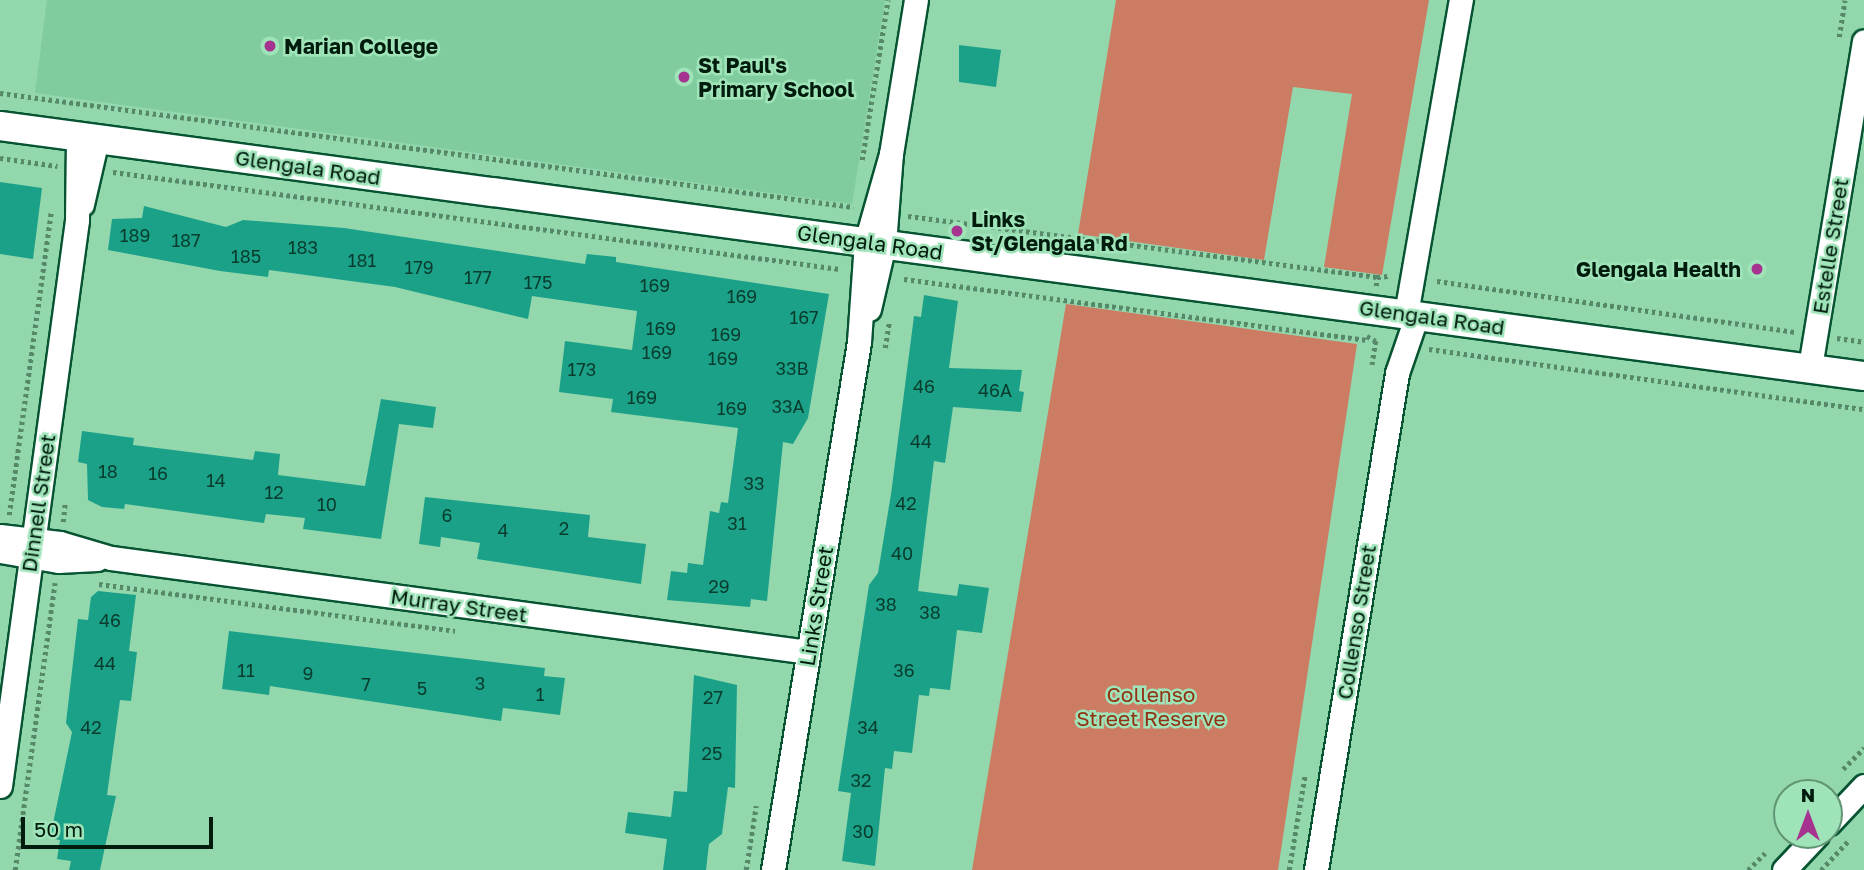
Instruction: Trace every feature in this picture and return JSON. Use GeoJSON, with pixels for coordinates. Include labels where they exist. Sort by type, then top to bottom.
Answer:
{"type":"FeatureCollection","features":[{"type":"Feature","properties":{"kind":"street","name":"Links Street"},"geometry":{"type":"LineString","coordinates":[[773,870],[916,0]]}},
{"type":"Feature","properties":{"kind":"street","name":"Collenso Street"},"geometry":{"type":"LineString","coordinates":[[1316,870],[1397,373],[1393,344],[1406,314],[1461,0]]}},
{"type":"Feature","properties":{"kind":"street","name":"Estelle Street"},"geometry":{"type":"LineString","coordinates":[[1810,367],[1864,41]]}},
{"type":"Feature","properties":{"kind":"street","name":"Glengala Road"},"geometry":{"type":"LineString","coordinates":[[0,126],[1864,376]]}},
{"type":"Feature","properties":{"kind":"street","name":"Dinnell Street"},"geometry":{"type":"LineString","coordinates":[[0,786],[88,138]]}},
{"type":"Feature","properties":{"kind":"street","name":"Murray Street"},"geometry":{"type":"LineString","coordinates":[[0,536],[31,557]]}},
{"type":"Feature","properties":{"kind":"street","name":"Murray Street"},"geometry":{"type":"LineString","coordinates":[[0,551],[31,557],[111,558],[808,652]]}},
{"type":"Feature","properties":{"kind":"street"},"geometry":{"type":"LineString","coordinates":[[1843,808],[1864,786]]}},
{"type":"Feature","properties":{"kind":"street"},"geometry":{"type":"LineString","coordinates":[[1784,870],[1804,849]]}},
{"type":"Feature","properties":{"kind":"path"},"geometry":{"type":"LineString","coordinates":[[0,93],[854,208]]}},
{"type":"Feature","properties":{"kind":"path"},"geometry":{"type":"LineString","coordinates":[[0,158],[57,166]]}},
{"type":"Feature","properties":{"kind":"path"},"geometry":{"type":"LineString","coordinates":[[109,172],[844,270]]}},
{"type":"Feature","properties":{"kind":"path"},"geometry":{"type":"LineString","coordinates":[[903,215],[1377,278]]}},
{"type":"Feature","properties":{"kind":"path"},"geometry":{"type":"LineString","coordinates":[[904,279],[1367,340]]}},
{"type":"Feature","properties":{"kind":"path"},"geometry":{"type":"LineString","coordinates":[[1437,281],[1864,342]]}},
{"type":"Feature","properties":{"kind":"path"},"geometry":{"type":"LineString","coordinates":[[1393,344],[1864,408]]}},
{"type":"Feature","properties":{"kind":"path"},"geometry":{"type":"LineString","coordinates":[[31,557],[69,580]]}},
{"type":"Feature","properties":{"kind":"path"},"geometry":{"type":"LineString","coordinates":[[83,582],[464,633]]}},
{"type":"Feature","properties":{"kind":"path"},"geometry":{"type":"LineString","coordinates":[[1821,870],[1855,834]]}},
{"type":"Feature","properties":{"kind":"shaded area"},"geometry":{"type":"Polygon","coordinates":[[[47,0],[885,0],[852,204],[35,93],[47,0]]]}},
{"type":"Feature","properties":{"kind":"green space"},"geometry":{"type":"Polygon","coordinates":[[[1116,0],[1429,0],[1382,275],[1324,267],[1352,94],[1293,87],[1264,260],[1078,234],[1116,0]]]}},
{"type":"Feature","properties":{"kind":"green space","name":"Collenso Street Reserve"},"geometry":{"type":"Polygon","coordinates":[[[1066,304],[1357,344],[1278,870],[972,870],[1066,304]]]}},
{"type":"Feature","properties":{"kind":"building"},"geometry":{"type":"Polygon","coordinates":[[[959,45],[1001,50],[996,87],[959,82],[959,45]]]}},
{"type":"Feature","properties":{"kind":"building"},"geometry":{"type":"Polygon","coordinates":[[[0,182],[42,188],[33,259],[0,254],[0,182]]]}},
{"type":"Feature","properties":{"kind":"building"},"geometry":{"type":"Polygon","coordinates":[[[144,206],[226,227],[243,220],[344,228],[585,264],[587,254],[616,257],[616,262],[829,294],[808,418],[793,444],[783,442],[767,601],[751,599],[750,607],[667,600],[671,571],[687,573],[688,563],[703,565],[710,511],[719,513],[721,502],[728,503],[738,428],[611,412],[613,399],[559,392],[565,341],[632,350],[637,311],[532,296],[528,319],[395,287],[269,270],[268,277],[220,271],[108,250],[112,219],[142,218],[144,206]]]}},
{"type":"Feature","properties":{"kind":"building"},"geometry":{"type":"Polygon","coordinates":[[[924,295],[958,301],[949,368],[1022,370],[1019,391],[1024,392],[1021,412],[953,407],[945,463],[934,461],[918,591],[957,596],[959,584],[989,588],[982,633],[957,630],[950,690],[930,688],[929,696],[919,695],[912,753],[894,751],[892,769],[885,768],[875,866],[842,861],[851,793],[838,791],[869,585],[878,573],[891,494],[914,316],[921,317],[924,295]]]}},
{"type":"Feature","properties":{"kind":"building"},"geometry":{"type":"Polygon","coordinates":[[[381,399],[436,407],[433,428],[399,424],[381,539],[303,529],[305,518],[266,514],[264,523],[125,504],[124,509],[102,507],[88,500],[87,464],[78,462],[82,431],[134,438],[133,445],[253,460],[255,451],[280,454],[278,475],[365,486],[381,399]]]}},
{"type":"Feature","properties":{"kind":"building"},"geometry":{"type":"Polygon","coordinates":[[[425,497],[590,515],[588,537],[646,544],[641,584],[477,559],[480,543],[441,537],[440,547],[419,544],[425,497]]]}},
{"type":"Feature","properties":{"kind":"building"},"geometry":{"type":"Polygon","coordinates":[[[98,591],[136,595],[129,651],[137,652],[131,701],[120,700],[107,795],[116,796],[100,870],[69,870],[71,861],[57,859],[60,840],[50,838],[72,732],[66,723],[78,619],[88,620],[91,597],[98,591]]]}},
{"type":"Feature","properties":{"kind":"building"},"geometry":{"type":"Polygon","coordinates":[[[229,631],[545,668],[544,676],[565,678],[560,715],[503,708],[501,721],[270,686],[269,695],[222,689],[229,631]]]}},
{"type":"Feature","properties":{"kind":"building"},"geometry":{"type":"Polygon","coordinates":[[[694,675],[737,685],[735,788],[728,787],[722,834],[709,844],[706,870],[663,870],[667,839],[625,833],[628,812],[671,817],[674,791],[687,792],[694,675]]]}},
{"type":"Feature","properties":{"kind":"place","name":"Marian College"},"geometry":{"type":"Point","coordinates":[270,46]}},
{"type":"Feature","properties":{"kind":"place","name":"St Paul's Primary School"},"geometry":{"type":"Point","coordinates":[684,77]}},
{"type":"Feature","properties":{"kind":"place","name":"Links St/Glengala Rd"},"geometry":{"type":"Point","coordinates":[957,231]}},
{"type":"Feature","properties":{"kind":"place","name":"Glengala Health"},"geometry":{"type":"Point","coordinates":[1757,269]}}]}
